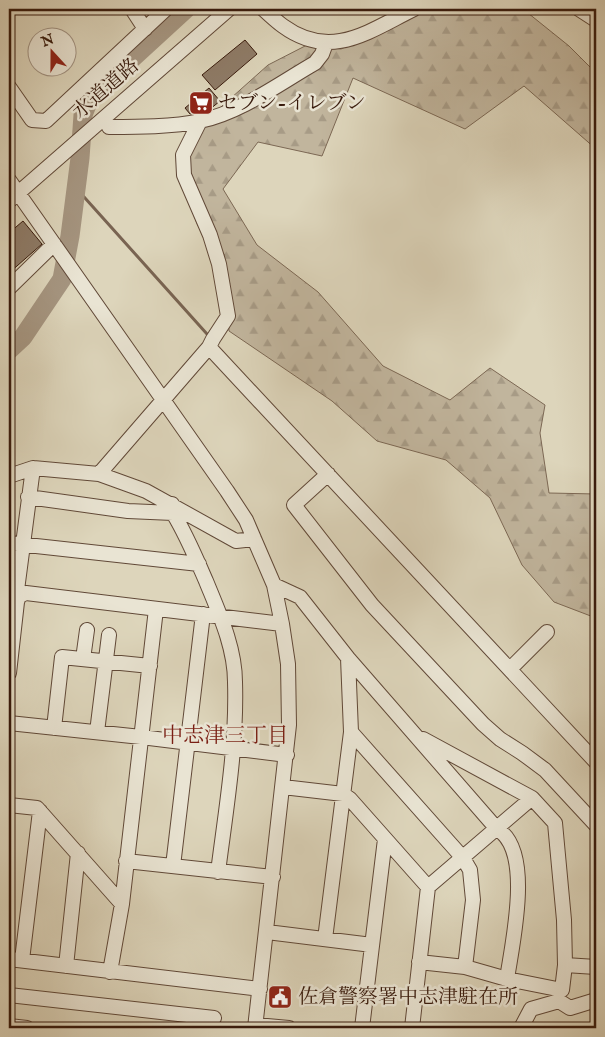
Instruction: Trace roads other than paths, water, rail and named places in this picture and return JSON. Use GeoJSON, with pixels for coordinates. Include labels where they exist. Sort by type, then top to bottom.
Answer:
{"type":"FeatureCollection","features":[{"type":"Feature","properties":{"kind":"street"},"geometry":{"type":"LineString","coordinates":[[132,9],[145,29]]}},
{"type":"Feature","properties":{"kind":"street"},"geometry":{"type":"LineString","coordinates":[[9,87],[32,120],[46,121],[166,9]]}},
{"type":"Feature","properties":{"kind":"street","name":"水道道路"},"geometry":{"type":"LineString","coordinates":[[13,197],[74,143],[103,125],[229,9]]}},
{"type":"Feature","properties":{"kind":"street"},"geometry":{"type":"LineString","coordinates":[[263,9],[298,36],[326,43],[336,43],[355,37],[414,9]]}},
{"type":"Feature","properties":{"kind":"street"},"geometry":{"type":"LineString","coordinates":[[579,9],[596,20]]}},
{"type":"Feature","properties":{"kind":"street"},"geometry":{"type":"LineString","coordinates":[[103,125],[138,127],[200,121],[236,109],[315,63],[322,54],[326,43]]}},
{"type":"Feature","properties":{"kind":"street"},"geometry":{"type":"LineString","coordinates":[[99,474],[209,347],[212,339],[228,316],[219,264],[210,235],[184,175],[183,155],[200,121]]}},
{"type":"Feature","properties":{"kind":"street"},"geometry":{"type":"LineString","coordinates":[[9,180],[13,197],[54,244],[246,520],[274,585],[282,624],[290,682],[290,725],[256,1026],[289,1028]]}},
{"type":"Feature","properties":{"kind":"street"},"geometry":{"type":"LineString","coordinates":[[9,288],[54,244]]}},
{"type":"Feature","properties":{"kind":"street"},"geometry":{"type":"LineString","coordinates":[[209,347],[596,762]]}},
{"type":"Feature","properties":{"kind":"street"},"geometry":{"type":"LineString","coordinates":[[9,476],[33,468],[99,474],[146,491],[172,508],[236,541],[254,539]]}},
{"type":"Feature","properties":{"kind":"street"},"geometry":{"type":"LineString","coordinates":[[9,673],[16,609],[15,592],[33,468]]}},
{"type":"Feature","properties":{"kind":"street"},"geometry":{"type":"LineString","coordinates":[[328,474],[294,505],[372,605],[483,724],[500,739],[545,770],[596,825]]}},
{"type":"Feature","properties":{"kind":"street"},"geometry":{"type":"LineString","coordinates":[[28,497],[128,511],[172,508]]}},
{"type":"Feature","properties":{"kind":"street"},"geometry":{"type":"LineString","coordinates":[[172,508],[199,564],[221,617],[233,660],[235,682],[233,748],[218,872]]}},
{"type":"Feature","properties":{"kind":"street"},"geometry":{"type":"LineString","coordinates":[[9,543],[199,564]]}},
{"type":"Feature","properties":{"kind":"street"},"geometry":{"type":"LineString","coordinates":[[274,585],[300,596],[348,658],[497,829],[505,834],[516,862],[519,881],[507,979]]}},
{"type":"Feature","properties":{"kind":"street"},"geometry":{"type":"LineString","coordinates":[[15,592],[282,624]]}},
{"type":"Feature","properties":{"kind":"street"},"geometry":{"type":"LineString","coordinates":[[110,972],[122,904],[156,609]]}},
{"type":"Feature","properties":{"kind":"street"},"geometry":{"type":"LineString","coordinates":[[173,866],[203,614]]}},
{"type":"Feature","properties":{"kind":"street"},"geometry":{"type":"LineString","coordinates":[[83,659],[87,630]]}},
{"type":"Feature","properties":{"kind":"street"},"geometry":{"type":"LineString","coordinates":[[510,669],[547,632]]}},
{"type":"Feature","properties":{"kind":"street"},"geometry":{"type":"LineString","coordinates":[[97,732],[109,635]]}},
{"type":"Feature","properties":{"kind":"street"},"geometry":{"type":"LineString","coordinates":[[54,728],[62,657],[150,666]]}},
{"type":"Feature","properties":{"kind":"street"},"geometry":{"type":"LineString","coordinates":[[325,939],[350,732],[348,658]]}},
{"type":"Feature","properties":{"kind":"street"},"geometry":{"type":"LineString","coordinates":[[9,723],[188,742],[287,755]]}},
{"type":"Feature","properties":{"kind":"street"},"geometry":{"type":"LineString","coordinates":[[350,732],[463,858],[470,870],[473,900],[465,967]]}},
{"type":"Feature","properties":{"kind":"street"},"geometry":{"type":"LineString","coordinates":[[416,735],[532,798],[555,823],[564,920],[565,965],[560,996]]}},
{"type":"Feature","properties":{"kind":"street"},"geometry":{"type":"LineString","coordinates":[[283,787],[343,794],[350,799],[428,887]]}},
{"type":"Feature","properties":{"kind":"street"},"geometry":{"type":"LineString","coordinates":[[412,1028],[428,887],[532,798]]}},
{"type":"Feature","properties":{"kind":"street"},"geometry":{"type":"LineString","coordinates":[[9,805],[37,808],[122,904]]}},
{"type":"Feature","properties":{"kind":"street"},"geometry":{"type":"LineString","coordinates":[[40,811],[16,960],[260,989]]}},
{"type":"Feature","properties":{"kind":"street"},"geometry":{"type":"LineString","coordinates":[[362,1028],[385,839]]}},
{"type":"Feature","properties":{"kind":"street"},"geometry":{"type":"LineString","coordinates":[[66,966],[78,853]]}},
{"type":"Feature","properties":{"kind":"street"},"geometry":{"type":"LineString","coordinates":[[126,861],[273,878]]}},
{"type":"Feature","properties":{"kind":"street"},"geometry":{"type":"LineString","coordinates":[[266,932],[372,945]]}},
{"type":"Feature","properties":{"kind":"street"},"geometry":{"type":"LineString","coordinates":[[419,962],[465,967],[507,979],[560,996],[570,1008],[596,1000]]}},
{"type":"Feature","properties":{"kind":"street"},"geometry":{"type":"LineString","coordinates":[[565,965],[596,967]]}},
{"type":"Feature","properties":{"kind":"street"},"geometry":{"type":"LineString","coordinates":[[9,995],[214,1018]]}},
{"type":"Feature","properties":{"kind":"street"},"geometry":{"type":"LineString","coordinates":[[521,1028],[531,1009],[560,996]]}},
{"type":"Feature","properties":{"kind":"waterway"},"geometry":{"type":"LineString","coordinates":[[9,350],[23,337],[62,279],[70,236],[80,158],[83,115],[90,97],[186,9]]}},
{"type":"Feature","properties":{"kind":"waterway"},"geometry":{"type":"LineString","coordinates":[[76,188],[207,334]]}},
{"type":"Feature","properties":{"kind":"place","name":"セブン-イレブン"},"geometry":{"type":"Point","coordinates":[201,103]}},
{"type":"Feature","properties":{"kind":"place","name":"佐倉警察署中志津駐在所"},"geometry":{"type":"Point","coordinates":[280,997]}},
{"type":"Feature","properties":{"kind":"district","name":"中志津三丁目"},"geometry":{"type":"Point","coordinates":[225,736]}}]}
